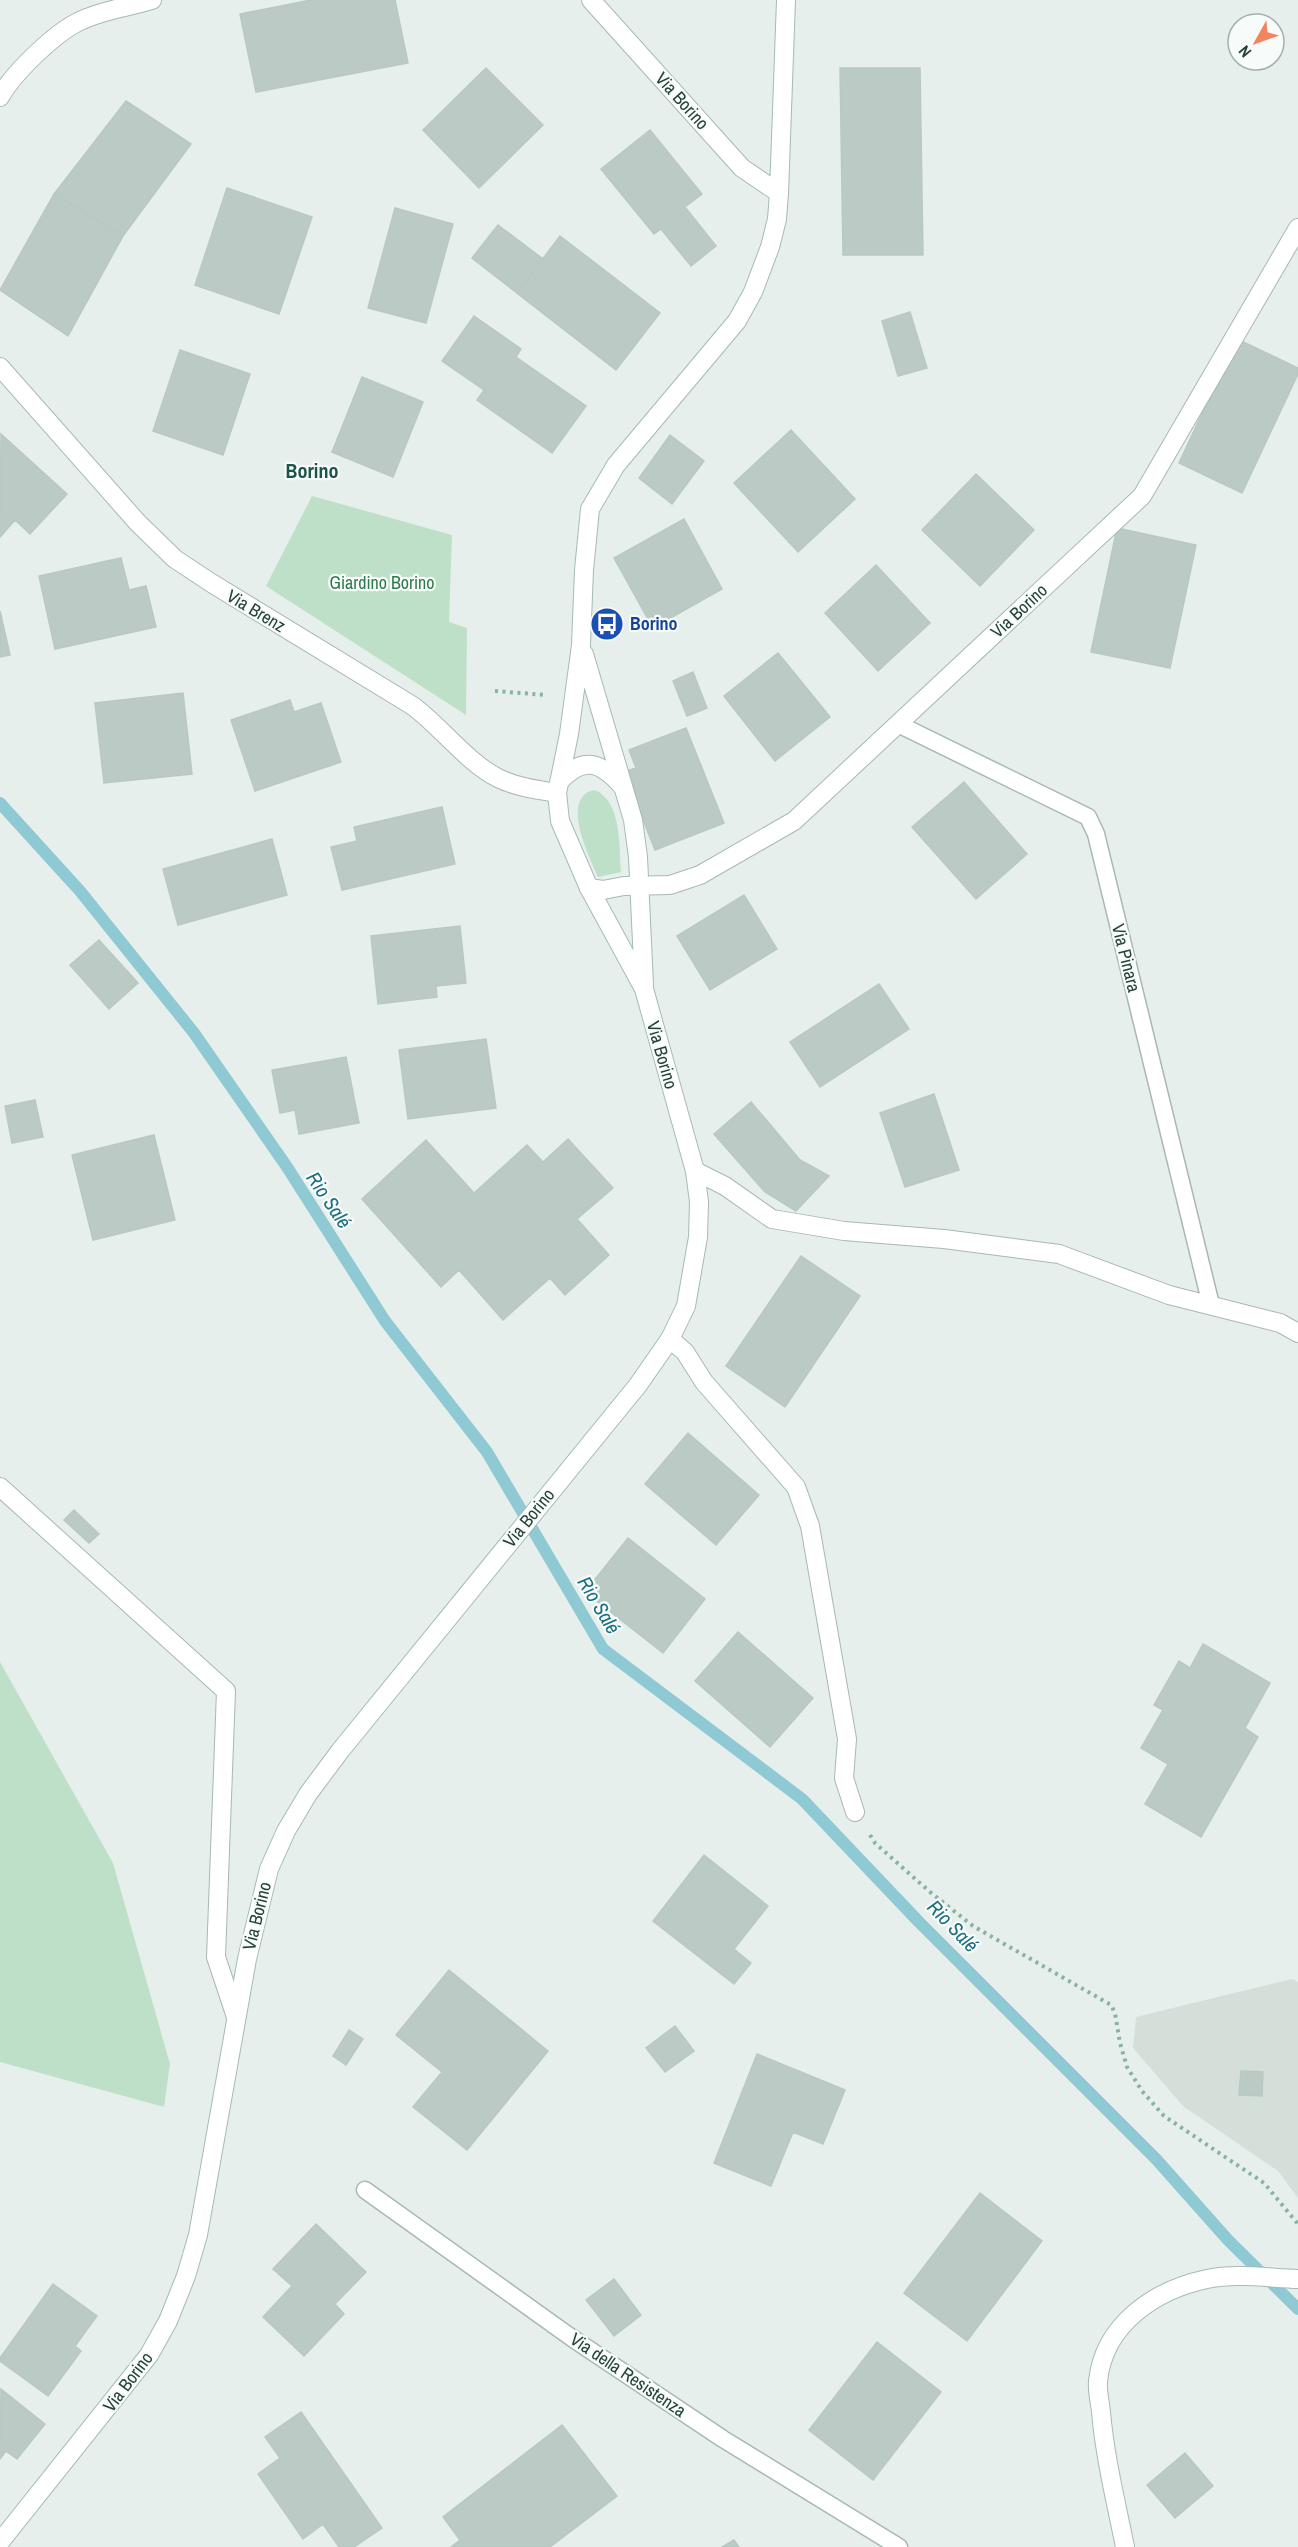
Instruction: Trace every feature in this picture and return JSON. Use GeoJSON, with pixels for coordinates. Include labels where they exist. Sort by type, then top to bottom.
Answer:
{"type":"FeatureCollection","features":[{"type":"Feature","properties":{"kind":"street"},"geometry":{"type":"LineString","coordinates":[[0,97],[13,77],[64,31],[81,20],[152,0]]}},
{"type":"Feature","properties":{"kind":"street","name":"Via Borino"},"geometry":{"type":"LineString","coordinates":[[591,0],[742,168],[780,193]]}},
{"type":"Feature","properties":{"kind":"street","name":"Via Borino"},"geometry":{"type":"LineString","coordinates":[[0,2542],[123,2390],[149,2355],[168,2321],[186,2276],[198,2235],[247,1959],[269,1869],[286,1831],[308,1794],[340,1751],[638,1385],[670,1339],[686,1306],[694,1267],[699,1202],[695,1171],[644,989],[589,888],[560,821],[558,788],[569,734],[581,645],[584,570],[590,509],[599,490],[616,465],[720,344],[736,321],[753,292],[770,247],[780,193],[786,0]]}},
{"type":"Feature","properties":{"kind":"street","name":"Via Borino"},"geometry":{"type":"LineString","coordinates":[[589,888],[603,890],[624,886],[670,885],[700,875],[794,821],[1142,496],[1298,228]]}},
{"type":"Feature","properties":{"kind":"street","name":"Via Brenz"},"geometry":{"type":"LineString","coordinates":[[0,368],[138,523],[175,558],[213,585],[413,706],[441,728],[478,765],[497,778],[533,790],[558,788]]}},
{"type":"Feature","properties":{"kind":"street","name":"Via Borino"},"geometry":{"type":"LineString","coordinates":[[581,645],[633,820],[640,887],[644,989]]}},
{"type":"Feature","properties":{"kind":"street"},"geometry":{"type":"LineString","coordinates":[[558,788],[568,772],[581,766],[595,764],[609,771],[624,787]]}},
{"type":"Feature","properties":{"kind":"street"},"geometry":{"type":"LineString","coordinates":[[695,1171],[725,1186],[772,1219],[844,1231],[944,1239],[1059,1254],[1169,1294],[1280,1323],[1298,1333]]}},
{"type":"Feature","properties":{"kind":"street"},"geometry":{"type":"LineString","coordinates":[[670,1339],[685,1352],[704,1382],[796,1487],[810,1526],[847,1739],[844,1778],[855,1812]]}},
{"type":"Feature","properties":{"kind":"street","name":"Via Borino"},"geometry":{"type":"LineString","coordinates":[[0,1487],[226,1691],[216,1957],[236,2018]]}},
{"type":"Feature","properties":{"kind":"street"},"geometry":{"type":"LineString","coordinates":[[1125,2547],[1103,2446],[1098,2382],[1105,2349],[1119,2328],[1153,2300],[1177,2288],[1209,2278],[1298,2279]]}},
{"type":"Feature","properties":{"kind":"lane","name":"Via Pinara"},"geometry":{"type":"LineString","coordinates":[[898,724],[1088,817],[1096,834],[1211,1305]]}},
{"type":"Feature","properties":{"kind":"lane","name":"Via della Resistenza"},"geometry":{"type":"LineString","coordinates":[[365,2190],[581,2344],[723,2439],[899,2547]]}},
{"type":"Feature","properties":{"kind":"path"},"geometry":{"type":"LineString","coordinates":[[495,691],[553,695]]}},
{"type":"Feature","properties":{"kind":"path"},"geometry":{"type":"LineString","coordinates":[[855,1812],[875,1843],[930,1892],[973,1926],[1111,2006],[1115,2013],[1127,2067],[1142,2091],[1164,2116],[1264,2183],[1298,2224]]}},
{"type":"Feature","properties":{"kind":"shaded area"},"geometry":{"type":"Polygon","coordinates":[[[1292,1979],[1298,1982],[1298,2198],[1278,2171],[1183,2106],[1133,2048],[1136,2017],[1292,1979]]]}},
{"type":"Feature","properties":{"kind":"green space","name":"Giardino Borino"},"geometry":{"type":"Polygon","coordinates":[[[312,496],[452,535],[449,622],[467,628],[466,715],[266,586],[312,496]]]}},
{"type":"Feature","properties":{"kind":"green space"},"geometry":{"type":"Polygon","coordinates":[[[595,790],[604,796],[615,814],[621,872],[598,877],[584,842],[578,815],[579,803],[584,795],[595,790]]]}},
{"type":"Feature","properties":{"kind":"green space"},"geometry":{"type":"Polygon","coordinates":[[[0,1662],[113,1863],[170,2064],[164,2107],[0,2062],[0,1662]]]}},
{"type":"Feature","properties":{"kind":"building"},"geometry":{"type":"Polygon","coordinates":[[[311,0],[395,0],[408,63],[256,92],[240,14],[311,0]]]}},
{"type":"Feature","properties":{"kind":"building"},"geometry":{"type":"Polygon","coordinates":[[[486,68],[543,125],[479,188],[423,130],[486,68]]]}},
{"type":"Feature","properties":{"kind":"building"},"geometry":{"type":"Polygon","coordinates":[[[840,68],[920,68],[923,255],[843,255],[840,68]]]}},
{"type":"Feature","properties":{"kind":"building"},"geometry":{"type":"Polygon","coordinates":[[[126,101],[191,144],[123,236],[54,194],[126,101]]]}},
{"type":"Feature","properties":{"kind":"building"},"geometry":{"type":"Polygon","coordinates":[[[650,130],[702,194],[685,207],[716,246],[691,266],[661,229],[654,234],[601,169],[650,130]]]}},
{"type":"Feature","properties":{"kind":"building"},"geometry":{"type":"Polygon","coordinates":[[[227,188],[312,217],[279,314],[195,285],[227,188]]]}},
{"type":"Feature","properties":{"kind":"building"},"geometry":{"type":"Polygon","coordinates":[[[54,194],[123,236],[68,336],[0,290],[54,194]]]}},
{"type":"Feature","properties":{"kind":"building"},"geometry":{"type":"Polygon","coordinates":[[[395,208],[453,224],[426,323],[368,308],[395,208]]]}},
{"type":"Feature","properties":{"kind":"building"},"geometry":{"type":"Polygon","coordinates":[[[498,225],[543,259],[517,293],[472,258],[498,225]]]}},
{"type":"Feature","properties":{"kind":"building"},"geometry":{"type":"Polygon","coordinates":[[[560,236],[660,313],[616,370],[517,293],[560,236]]]}},
{"type":"Feature","properties":{"kind":"building"},"geometry":{"type":"Polygon","coordinates":[[[910,312],[927,368],[898,376],[882,321],[910,312]]]}},
{"type":"Feature","properties":{"kind":"building"},"geometry":{"type":"Polygon","coordinates":[[[474,316],[521,349],[516,357],[586,406],[552,453],[477,400],[484,390],[442,361],[474,316]]]}},
{"type":"Feature","properties":{"kind":"building"},"geometry":{"type":"Polygon","coordinates":[[[1237,339],[1298,368],[1298,374],[1242,493],[1179,463],[1237,339]]]}},
{"type":"Feature","properties":{"kind":"building"},"geometry":{"type":"Polygon","coordinates":[[[180,350],[250,374],[223,455],[153,431],[180,350]]]}},
{"type":"Feature","properties":{"kind":"building"},"geometry":{"type":"Polygon","coordinates":[[[362,377],[423,402],[393,477],[332,452],[362,377]]]}},
{"type":"Feature","properties":{"kind":"building"},"geometry":{"type":"Polygon","coordinates":[[[791,430],[855,499],[798,552],[734,483],[791,430]]]}},
{"type":"Feature","properties":{"kind":"building"},"geometry":{"type":"Polygon","coordinates":[[[1,434],[67,494],[30,534],[15,520],[0,537],[1,434]]]}},
{"type":"Feature","properties":{"kind":"building"},"geometry":{"type":"Polygon","coordinates":[[[670,435],[704,461],[672,504],[639,478],[670,435]]]}},
{"type":"Feature","properties":{"kind":"building"},"geometry":{"type":"Polygon","coordinates":[[[976,474],[1034,530],[980,586],[922,530],[976,474]]]}},
{"type":"Feature","properties":{"kind":"building"},"geometry":{"type":"Polygon","coordinates":[[[684,519],[722,589],[653,628],[614,558],[684,519]]]}},
{"type":"Feature","properties":{"kind":"building"},"geometry":{"type":"Polygon","coordinates":[[[1117,528],[1196,545],[1170,668],[1091,652],[1117,528]]]}},
{"type":"Feature","properties":{"kind":"building"},"geometry":{"type":"Polygon","coordinates":[[[121,558],[129,590],[146,586],[156,627],[55,649],[39,576],[121,558]]]}},
{"type":"Feature","properties":{"kind":"building"},"geometry":{"type":"Polygon","coordinates":[[[876,565],[930,623],[878,671],[825,613],[876,565]]]}},
{"type":"Feature","properties":{"kind":"building"},"geometry":{"type":"Polygon","coordinates":[[[0,611],[10,655],[0,657],[0,611]]]}},
{"type":"Feature","properties":{"kind":"building"},"geometry":{"type":"Polygon","coordinates":[[[778,653],[830,717],[775,761],[724,696],[778,653]]]}},
{"type":"Feature","properties":{"kind":"building"},"geometry":{"type":"Polygon","coordinates":[[[693,672],[707,708],[687,716],[673,681],[693,672]]]}},
{"type":"Feature","properties":{"kind":"building"},"geometry":{"type":"Polygon","coordinates":[[[183,693],[192,774],[104,783],[95,703],[183,693]]]}},
{"type":"Feature","properties":{"kind":"building"},"geometry":{"type":"Polygon","coordinates":[[[290,700],[294,712],[321,703],[341,762],[255,791],[231,720],[290,700]]]}},
{"type":"Feature","properties":{"kind":"building"},"geometry":{"type":"Polygon","coordinates":[[[686,728],[724,823],[655,850],[624,772],[636,768],[629,750],[686,728]]]}},
{"type":"Feature","properties":{"kind":"building"},"geometry":{"type":"Polygon","coordinates":[[[964,782],[1027,854],[976,899],[912,827],[964,782]]]}},
{"type":"Feature","properties":{"kind":"building"},"geometry":{"type":"Polygon","coordinates":[[[442,807],[455,864],[342,890],[331,847],[357,841],[354,827],[442,807]]]}},
{"type":"Feature","properties":{"kind":"building"},"geometry":{"type":"Polygon","coordinates":[[[272,839],[287,895],[178,925],[163,869],[272,839]]]}},
{"type":"Feature","properties":{"kind":"building"},"geometry":{"type":"Polygon","coordinates":[[[744,895],[777,949],[710,990],[677,936],[744,895]]]}},
{"type":"Feature","properties":{"kind":"building"},"geometry":{"type":"Polygon","coordinates":[[[460,926],[466,983],[436,986],[437,997],[378,1004],[371,936],[460,926]]]}},
{"type":"Feature","properties":{"kind":"building"},"geometry":{"type":"Polygon","coordinates":[[[99,940],[138,983],[109,1009],[70,965],[99,940]]]}},
{"type":"Feature","properties":{"kind":"building"},"geometry":{"type":"Polygon","coordinates":[[[879,984],[909,1029],[820,1087],[790,1042],[879,984]]]}},
{"type":"Feature","properties":{"kind":"building"},"geometry":{"type":"Polygon","coordinates":[[[486,1039],[496,1108],[408,1119],[399,1050],[486,1039]]]}},
{"type":"Feature","properties":{"kind":"building"},"geometry":{"type":"Polygon","coordinates":[[[346,1057],[359,1123],[299,1134],[295,1110],[280,1113],[272,1070],[346,1057]]]}},
{"type":"Feature","properties":{"kind":"building"},"geometry":{"type":"Polygon","coordinates":[[[934,1094],[959,1170],[905,1187],[880,1113],[934,1094]]]}},
{"type":"Feature","properties":{"kind":"building"},"geometry":{"type":"Polygon","coordinates":[[[35,1100],[43,1137],[12,1143],[5,1106],[35,1100]]]}},
{"type":"Feature","properties":{"kind":"building"},"geometry":{"type":"Polygon","coordinates":[[[751,1102],[800,1160],[829,1176],[796,1211],[765,1192],[714,1134],[751,1102]]]}},
{"type":"Feature","properties":{"kind":"building"},"geometry":{"type":"Polygon","coordinates":[[[154,1135],[175,1220],[93,1240],[72,1155],[154,1135]]]}},
{"type":"Feature","properties":{"kind":"building"},"geometry":{"type":"Polygon","coordinates":[[[568,1139],[613,1188],[577,1219],[609,1255],[565,1295],[550,1278],[503,1320],[459,1270],[441,1287],[362,1199],[426,1140],[474,1193],[527,1145],[543,1162],[568,1139]]]}},
{"type":"Feature","properties":{"kind":"building"},"geometry":{"type":"Polygon","coordinates":[[[801,1256],[860,1296],[785,1407],[726,1366],[801,1256]]]}},
{"type":"Feature","properties":{"kind":"building"},"geometry":{"type":"Polygon","coordinates":[[[688,1433],[759,1495],[716,1545],[645,1484],[688,1433]]]}},
{"type":"Feature","properties":{"kind":"building"},"geometry":{"type":"Polygon","coordinates":[[[74,1510],[99,1534],[89,1543],[64,1520],[74,1510]]]}},
{"type":"Feature","properties":{"kind":"building"},"geometry":{"type":"Polygon","coordinates":[[[628,1538],[705,1599],[663,1653],[585,1592],[628,1538]]]}},
{"type":"Feature","properties":{"kind":"building"},"geometry":{"type":"Polygon","coordinates":[[[738,1632],[813,1698],[770,1747],[695,1681],[738,1632]]]}},
{"type":"Feature","properties":{"kind":"building"},"geometry":{"type":"Polygon","coordinates":[[[1203,1644],[1270,1683],[1245,1728],[1258,1737],[1201,1837],[1145,1804],[1168,1764],[1141,1748],[1163,1710],[1154,1705],[1179,1661],[1190,1668],[1203,1644]]]}},
{"type":"Feature","properties":{"kind":"building"},"geometry":{"type":"Polygon","coordinates":[[[704,1855],[768,1906],[734,1949],[751,1963],[734,1984],[653,1921],[704,1855]]]}},
{"type":"Feature","properties":{"kind":"building"},"geometry":{"type":"Polygon","coordinates":[[[449,1970],[548,2051],[467,2150],[413,2107],[442,2072],[396,2035],[449,1970]]]}},
{"type":"Feature","properties":{"kind":"building"},"geometry":{"type":"Polygon","coordinates":[[[675,2026],[694,2051],[665,2072],[646,2048],[675,2026]]]}},
{"type":"Feature","properties":{"kind":"building"},"geometry":{"type":"Polygon","coordinates":[[[349,2030],[363,2039],[346,2065],[333,2056],[349,2030]]]}},
{"type":"Feature","properties":{"kind":"building"},"geometry":{"type":"Polygon","coordinates":[[[757,2054],[845,2090],[823,2144],[793,2132],[771,2186],[714,2163],[757,2054]]]}},
{"type":"Feature","properties":{"kind":"building"},"geometry":{"type":"Polygon","coordinates":[[[1241,2071],[1263,2072],[1262,2096],[1239,2095],[1241,2071]]]}},
{"type":"Feature","properties":{"kind":"building"},"geometry":{"type":"Polygon","coordinates":[[[980,2193],[1042,2241],[967,2341],[904,2293],[980,2193]]]}},
{"type":"Feature","properties":{"kind":"building"},"geometry":{"type":"Polygon","coordinates":[[[316,2224],[366,2272],[335,2304],[344,2314],[304,2356],[263,2317],[292,2286],[273,2269],[316,2224]]]}},
{"type":"Feature","properties":{"kind":"building"},"geometry":{"type":"Polygon","coordinates":[[[614,2279],[641,2315],[614,2336],[586,2300],[614,2279]]]}},
{"type":"Feature","properties":{"kind":"building"},"geometry":{"type":"Polygon","coordinates":[[[53,2284],[97,2316],[75,2346],[81,2351],[48,2396],[0,2361],[0,2358],[53,2284]]]}},
{"type":"Feature","properties":{"kind":"building"},"geometry":{"type":"Polygon","coordinates":[[[877,2342],[941,2392],[873,2480],[809,2430],[877,2342]]]}},
{"type":"Feature","properties":{"kind":"building"},"geometry":{"type":"Polygon","coordinates":[[[1,2389],[45,2424],[17,2459],[6,2451],[0,2459],[1,2389]]]}},
{"type":"Feature","properties":{"kind":"building"},"geometry":{"type":"Polygon","coordinates":[[[301,2412],[382,2528],[354,2547],[339,2547],[323,2524],[303,2539],[258,2474],[280,2458],[265,2437],[301,2412]]]}},
{"type":"Feature","properties":{"kind":"building"},"geometry":{"type":"Polygon","coordinates":[[[562,2425],[617,2496],[550,2547],[451,2547],[460,2540],[443,2517],[562,2425]]]}},
{"type":"Feature","properties":{"kind":"building"},"geometry":{"type":"Polygon","coordinates":[[[1185,2453],[1213,2486],[1175,2518],[1147,2485],[1185,2453]]]}},
{"type":"Feature","properties":{"kind":"building"},"geometry":{"type":"Polygon","coordinates":[[[734,2540],[739,2547],[722,2547],[734,2540]]]}},
{"type":"Feature","properties":{"kind":"waterway","name":"Rio Salé"},"geometry":{"type":"LineString","coordinates":[[0,803],[80,891],[194,1033],[287,1167],[385,1321],[487,1452],[603,1649],[802,1799],[919,1922],[1156,2159],[1228,2240],[1298,2309]]}},
{"type":"Feature","properties":{"kind":"place","name":"Borino"},"geometry":{"type":"Point","coordinates":[607,624]}},
{"type":"Feature","properties":{"kind":"district","name":"Borino"},"geometry":{"type":"Point","coordinates":[312,471]}}]}
